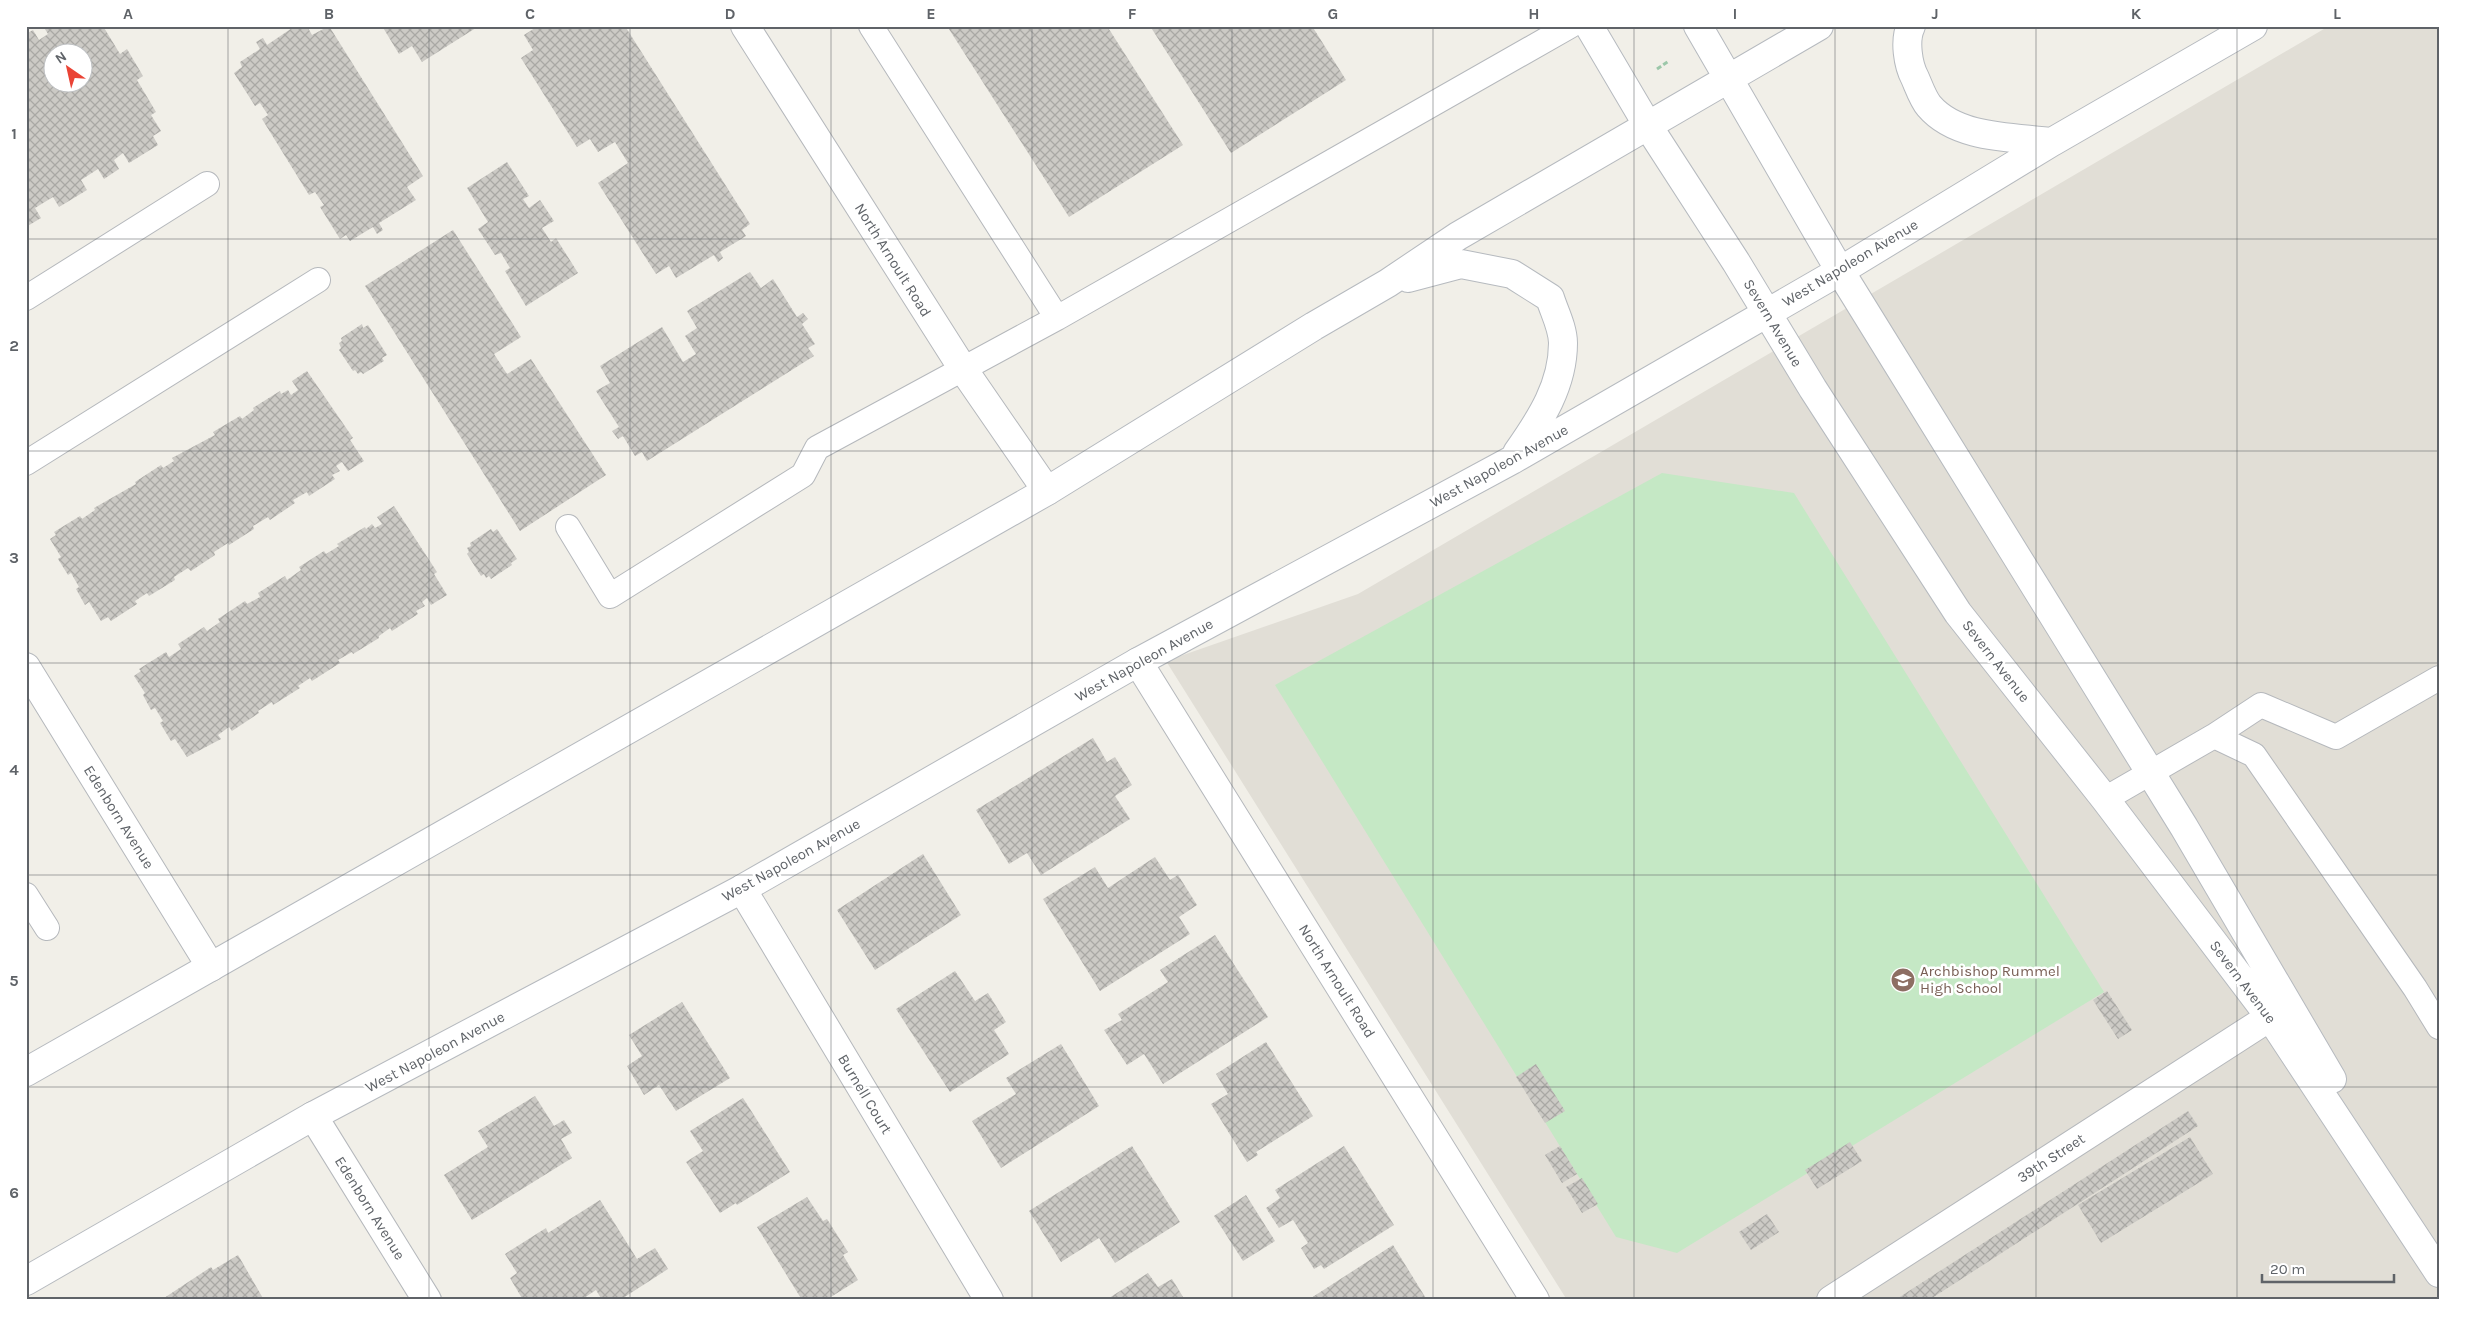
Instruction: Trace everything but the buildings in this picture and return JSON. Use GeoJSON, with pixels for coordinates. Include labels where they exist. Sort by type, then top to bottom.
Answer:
{"type":"FeatureCollection","features":[{"type":"Feature","properties":{"kind":"street","name":"North Arnoult Road"},"geometry":{"type":"LineString","coordinates":[[745,26],[963,369],[1047,490]]}},
{"type":"Feature","properties":{"kind":"street","name":"Severn Avenue"},"geometry":{"type":"LineString","coordinates":[[1588,26],[1648,126],[1813,389],[1958,613],[2104,799],[2270,1017],[2439,1272]]}},
{"type":"Feature","properties":{"kind":"street","name":"Severn Avenue"},"geometry":{"type":"LineString","coordinates":[[1698,26],[1840,271],[2149,771],[2439,1261]]}},
{"type":"Feature","properties":{"kind":"street"},"geometry":{"type":"LineString","coordinates":[[26,1072],[1047,490],[1314,326],[1388,283],[1458,236],[1819,26]]}},
{"type":"Feature","properties":{"kind":"street"},"geometry":{"type":"LineString","coordinates":[[1911,26],[1908,33],[1910,69],[1929,106],[1956,126],[2002,136],[2052,142]]}},
{"type":"Feature","properties":{"kind":"street","name":"West Napoleon Avenue"},"geometry":{"type":"LineString","coordinates":[[26,1281],[314,1116],[742,888],[1138,662],[1512,460],[1840,271],[2052,142],[2254,26]]}},
{"type":"Feature","properties":{"kind":"street"},"geometry":{"type":"LineString","coordinates":[[1388,283],[1461,264],[1512,274],[1550,298],[1563,341],[1558,382],[1538,424],[1512,460]]}},
{"type":"Feature","properties":{"kind":"street","name":"North Arnoult Road"},"geometry":{"type":"LineString","coordinates":[[1138,662],[1535,1300]]}},
{"type":"Feature","properties":{"kind":"street","name":"Edenborn Avenue"},"geometry":{"type":"LineString","coordinates":[[26,667],[211,967]]}},
{"type":"Feature","properties":{"kind":"street","name":"Burnell Court"},"geometry":{"type":"LineString","coordinates":[[742,888],[989,1300]]}},
{"type":"Feature","properties":{"kind":"street","name":"39th Street"},"geometry":{"type":"LineString","coordinates":[[1831,1300],[2270,1017]]}},
{"type":"Feature","properties":{"kind":"street","name":"Edenborn Avenue"},"geometry":{"type":"LineString","coordinates":[[314,1116],[428,1300]]}},
{"type":"Feature","properties":{"kind":"lane"},"geometry":{"type":"LineString","coordinates":[[871,26],[1057,318]]}},
{"type":"Feature","properties":{"kind":"lane"},"geometry":{"type":"LineString","coordinates":[[568,527],[610,596],[803,475],[817,448],[963,369],[994,350],[1057,318],[1570,26]]}},
{"type":"Feature","properties":{"kind":"lane"},"geometry":{"type":"LineString","coordinates":[[26,298],[207,184]]}},
{"type":"Feature","properties":{"kind":"lane"},"geometry":{"type":"LineString","coordinates":[[26,463],[318,280]]}},
{"type":"Feature","properties":{"kind":"lane"},"geometry":{"type":"LineString","coordinates":[[2104,799],[2149,771],[2214,736],[2261,705],[2336,737],[2439,678]]}},
{"type":"Feature","properties":{"kind":"lane"},"geometry":{"type":"LineString","coordinates":[[2214,736],[2254,755],[2415,988],[2439,1027]]}},
{"type":"Feature","properties":{"kind":"lane"},"geometry":{"type":"LineString","coordinates":[[26,895],[47,928]]}},
{"type":"Feature","properties":{"kind":"shaded area","name":"Archbishop Rummel High School"},"geometry":{"type":"Polygon","coordinates":[[[2329,26],[2439,26],[2439,1300],[1567,1300],[1166,661],[1358,594],[2329,26]]]}},
{"type":"Feature","properties":{"kind":"green space"},"geometry":{"type":"Polygon","coordinates":[[[1662,473],[1794,493],[2104,992],[1677,1253],[1616,1237],[1275,685],[1662,473]]]}},
{"type":"Feature","properties":{"kind":"place","name":"Archbishop Rummel High School"},"geometry":{"type":"Point","coordinates":[1903,980]}}]}
